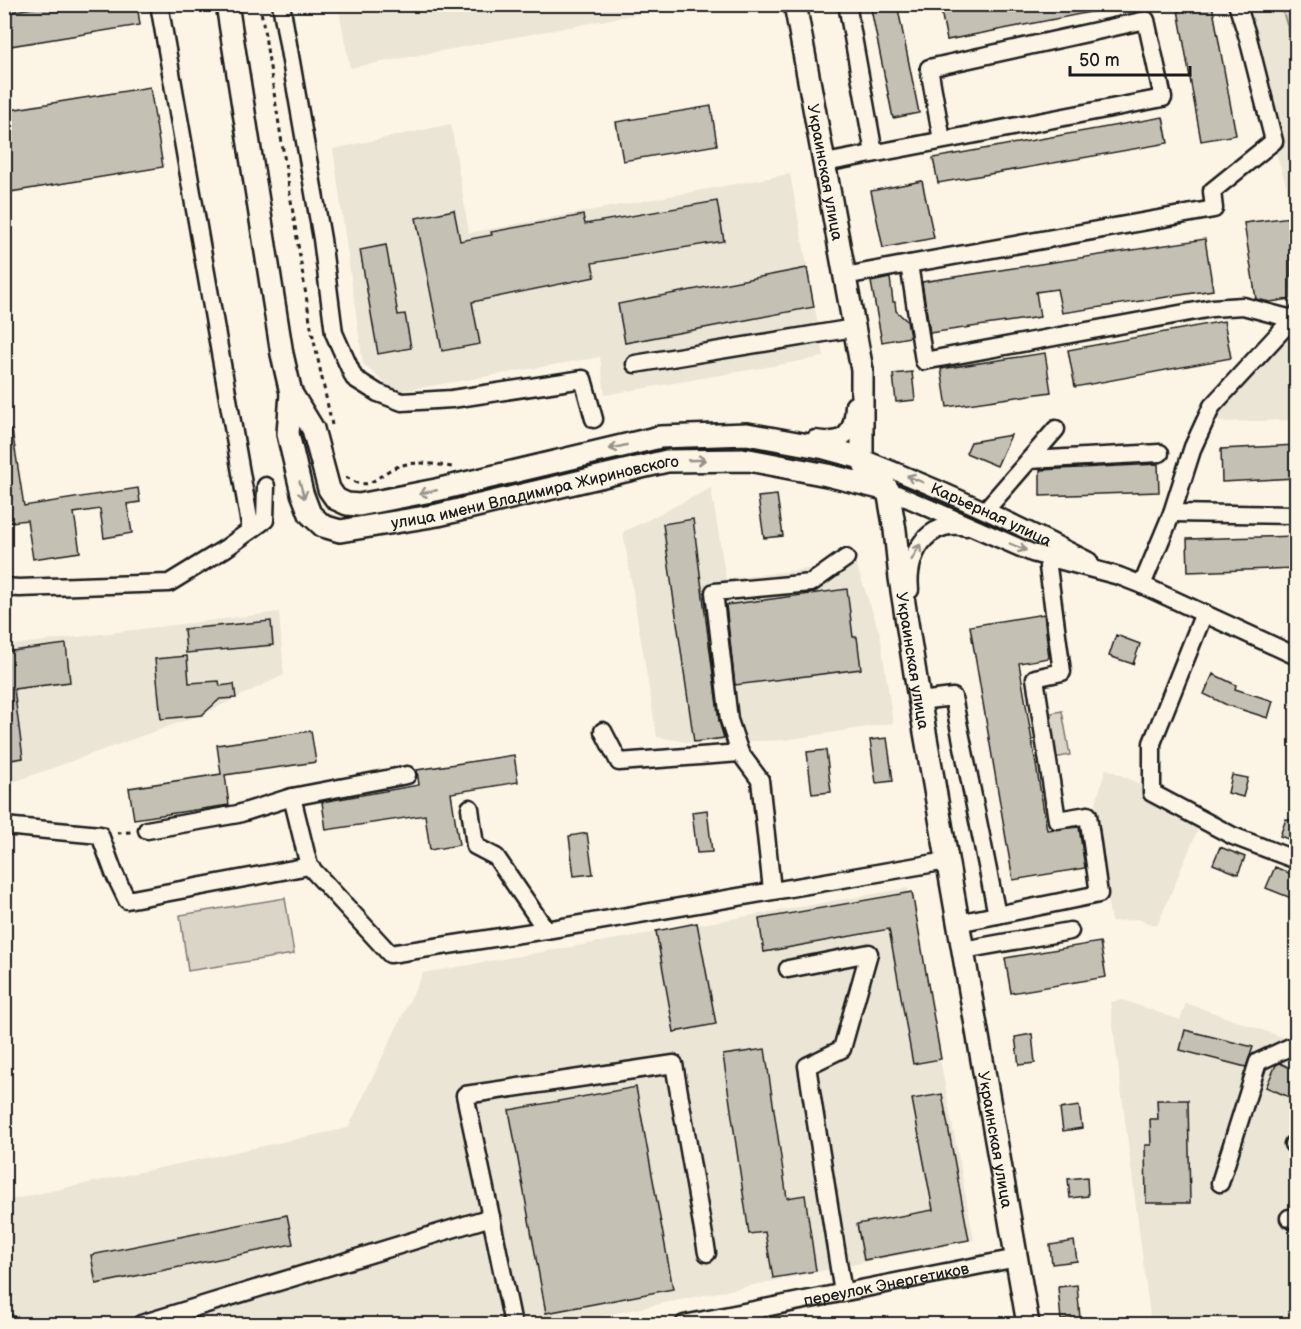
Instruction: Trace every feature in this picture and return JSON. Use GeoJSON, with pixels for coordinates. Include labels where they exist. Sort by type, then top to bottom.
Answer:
{"type":"FeatureCollection","features":[{"type":"Feature","properties":{"kind":"main road","name":"улица имени Владимира Жириновского"},"geometry":{"type":"LineString","coordinates":[[227,4],[282,354],[291,393],[288,434],[310,514],[322,526],[340,531],[438,515],[667,461],[749,460],[888,490]]}},
{"type":"Feature","properties":{"kind":"main road","name":"Украинская улица"},"geometry":{"type":"LineString","coordinates":[[795,4],[862,370],[862,458]]}},
{"type":"Feature","properties":{"kind":"main road","name":"улица имени Владимира Жириновского"},"geometry":{"type":"LineString","coordinates":[[291,393],[313,429],[329,489],[336,499],[347,504],[358,505],[436,490],[660,437],[747,434],[825,448],[862,458]]}},
{"type":"Feature","properties":{"kind":"main road"},"geometry":{"type":"LineString","coordinates":[[862,458],[866,468],[881,479],[888,490]]}},
{"type":"Feature","properties":{"kind":"main road","name":"Украинская улица"},"geometry":{"type":"LineString","coordinates":[[888,490],[918,697],[1028,1324]]}},
{"type":"Feature","properties":{"kind":"street"},"geometry":{"type":"LineString","coordinates":[[159,4],[251,530]]}},
{"type":"Feature","properties":{"kind":"street"},"geometry":{"type":"LineString","coordinates":[[281,4],[322,239],[334,333],[354,378],[378,393],[402,402],[452,399],[583,379],[594,419]]}},
{"type":"Feature","properties":{"kind":"street"},"geometry":{"type":"LineString","coordinates":[[847,4],[874,153]]}},
{"type":"Feature","properties":{"kind":"street"},"geometry":{"type":"LineString","coordinates":[[845,276],[1214,209],[1212,191],[1274,141],[1237,4]]}},
{"type":"Feature","properties":{"kind":"street"},"geometry":{"type":"LineString","coordinates":[[825,163],[1163,98],[1146,20],[929,68],[942,140]]}},
{"type":"Feature","properties":{"kind":"street"},"geometry":{"type":"LineString","coordinates":[[909,264],[924,361],[1212,308],[1244,306],[1294,317]]}},
{"type":"Feature","properties":{"kind":"street"},"geometry":{"type":"LineString","coordinates":[[1142,585],[1172,513],[1193,447],[1212,406],[1294,317]]}},
{"type":"Feature","properties":{"kind":"street"},"geometry":{"type":"LineString","coordinates":[[635,364],[854,330],[853,423],[845,436],[826,441],[779,433],[747,434]]}},
{"type":"Feature","properties":{"kind":"street"},"geometry":{"type":"LineString","coordinates":[[990,505],[1056,429]]}},
{"type":"Feature","properties":{"kind":"street"},"geometry":{"type":"LineString","coordinates":[[1029,459],[1160,453]]}},
{"type":"Feature","properties":{"kind":"street","name":"Карьерная улица"},"geometry":{"type":"LineString","coordinates":[[862,458],[915,478],[1034,533],[1119,576],[1296,656]]}},
{"type":"Feature","properties":{"kind":"street"},"geometry":{"type":"LineString","coordinates":[[4,587],[169,582],[226,548],[265,520],[266,486]]}},
{"type":"Feature","properties":{"kind":"street","name":"Карьерная улица"},"geometry":{"type":"LineString","coordinates":[[888,490],[1032,553],[1119,576]]}},
{"type":"Feature","properties":{"kind":"street"},"geometry":{"type":"LineString","coordinates":[[1172,513],[1296,515]]}},
{"type":"Feature","properties":{"kind":"street"},"geometry":{"type":"LineString","coordinates":[[978,530],[950,526],[927,537],[914,554],[908,576],[916,645],[918,697],[953,697],[997,915]]}},
{"type":"Feature","properties":{"kind":"street"},"geometry":{"type":"LineString","coordinates":[[772,890],[760,780],[740,753],[729,720],[714,592],[811,582],[846,558]]}},
{"type":"Feature","properties":{"kind":"street"},"geometry":{"type":"LineString","coordinates":[[958,922],[1099,894],[1088,815],[1057,820],[1055,809],[1035,678],[1062,672],[1048,567]]}},
{"type":"Feature","properties":{"kind":"street"},"geometry":{"type":"LineString","coordinates":[[1204,614],[1152,743],[1152,793],[1233,836],[1296,860]]}},
{"type":"Feature","properties":{"kind":"street"},"geometry":{"type":"LineString","coordinates":[[603,731],[619,762],[740,753]]}},
{"type":"Feature","properties":{"kind":"street"},"geometry":{"type":"LineString","coordinates":[[147,830],[238,814],[292,797],[407,775]]}},
{"type":"Feature","properties":{"kind":"street"},"geometry":{"type":"LineString","coordinates":[[292,797],[309,866],[390,954],[546,930],[947,861]]}},
{"type":"Feature","properties":{"kind":"street"},"geometry":{"type":"LineString","coordinates":[[470,808],[475,846],[496,857],[546,930]]}},
{"type":"Feature","properties":{"kind":"street"},"geometry":{"type":"LineString","coordinates":[[4,826],[100,835],[127,900],[309,866]]}},
{"type":"Feature","properties":{"kind":"street"},"geometry":{"type":"LineString","coordinates":[[963,950],[1070,931]]}},
{"type":"Feature","properties":{"kind":"street"},"geometry":{"type":"LineString","coordinates":[[788,969],[869,953],[842,1049],[807,1066],[843,1293]]}},
{"type":"Feature","properties":{"kind":"street"},"geometry":{"type":"LineString","coordinates":[[1220,1184],[1258,1062],[1293,1048]]}},
{"type":"Feature","properties":{"kind":"street"},"geometry":{"type":"LineString","coordinates":[[513,1324],[465,1095],[674,1064],[707,1253]]}},
{"type":"Feature","properties":{"kind":"street"},"geometry":{"type":"LineString","coordinates":[[141,1324],[491,1216]]}},
{"type":"Feature","properties":{"kind":"street","name":"переулок Энергетиков"},"geometry":{"type":"LineString","coordinates":[[684,1324],[1017,1258]]}},
{"type":"Feature","properties":{"kind":"path"},"geometry":{"type":"LineString","coordinates":[[260,4],[311,327],[332,417],[333,433]]}},
{"type":"Feature","properties":{"kind":"path"},"geometry":{"type":"LineString","coordinates":[[340,471],[352,481],[371,483],[396,467],[424,462],[454,468]]}},
{"type":"Feature","properties":{"kind":"path"},"geometry":{"type":"LineString","coordinates":[[100,835],[147,830]]}},
{"type":"Feature","properties":{"kind":"shaded area"},"geometry":{"type":"Polygon","coordinates":[[[338,4],[686,5],[350,68],[338,4]]]}},
{"type":"Feature","properties":{"kind":"shaded area"},"geometry":{"type":"Polygon","coordinates":[[[1231,5],[1281,5],[1296,56],[1296,218],[1231,5]]]}},
{"type":"Feature","properties":{"kind":"shaded area"},"geometry":{"type":"Polygon","coordinates":[[[1281,5],[1296,5],[1296,56],[1281,5]]]}},
{"type":"Feature","properties":{"kind":"shaded area"},"geometry":{"type":"Polygon","coordinates":[[[451,124],[469,233],[790,174],[824,357],[605,395],[600,357],[395,392],[363,364],[333,149],[451,124]]]}},
{"type":"Feature","properties":{"kind":"shaded area"},"geometry":{"type":"Polygon","coordinates":[[[1296,310],[1296,420],[1219,422],[1220,385],[1224,385],[1296,310]]]}},
{"type":"Feature","properties":{"kind":"shaded area"},"geometry":{"type":"Polygon","coordinates":[[[748,444],[777,449],[776,455],[664,451],[401,512],[400,506],[651,448],[748,444]]]}},
{"type":"Feature","properties":{"kind":"shaded area"},"geometry":{"type":"Polygon","coordinates":[[[809,455],[839,462],[839,466],[807,461],[809,455]]]}},
{"type":"Feature","properties":{"kind":"shaded area"},"geometry":{"type":"Polygon","coordinates":[[[711,488],[726,579],[814,568],[850,546],[880,634],[893,723],[785,740],[693,743],[657,737],[623,532],[711,488]]]}},
{"type":"Feature","properties":{"kind":"shaded area"},"geometry":{"type":"Polygon","coordinates":[[[934,497],[1048,548],[1032,545],[932,501],[934,497]]]}},
{"type":"Feature","properties":{"kind":"shaded area"},"geometry":{"type":"Polygon","coordinates":[[[279,612],[284,675],[203,714],[5,785],[4,646],[279,612]]]}},
{"type":"Feature","properties":{"kind":"shaded area"},"geometry":{"type":"Polygon","coordinates":[[[1062,711],[1070,755],[1054,758],[1047,714],[1062,711]]]}},
{"type":"Feature","properties":{"kind":"shaded area"},"geometry":{"type":"Polygon","coordinates":[[[1106,768],[1204,815],[1157,926],[1137,919],[1111,922],[1094,810],[1106,768]]]}},
{"type":"Feature","properties":{"kind":"shaded area"},"geometry":{"type":"Polygon","coordinates":[[[908,888],[974,1240],[562,1324],[5,1324],[4,1201],[348,1128],[423,973],[908,888]]]}},
{"type":"Feature","properties":{"kind":"shaded area"},"geometry":{"type":"Polygon","coordinates":[[[285,898],[294,954],[188,971],[180,915],[285,898]]]}},
{"type":"Feature","properties":{"kind":"shaded area"},"geometry":{"type":"Polygon","coordinates":[[[1123,1000],[1180,1020],[1186,1003],[1296,1042],[1296,1324],[1151,1324],[1110,1002],[1123,1000]]]}},
{"type":"Feature","properties":{"kind":"building"},"geometry":{"type":"Polygon","coordinates":[[[55,4],[137,4],[140,25],[4,47],[4,13],[55,4]]]}},
{"type":"Feature","properties":{"kind":"building"},"geometry":{"type":"Polygon","coordinates":[[[870,4],[897,4],[919,113],[893,118],[870,4]]]}},
{"type":"Feature","properties":{"kind":"building"},"geometry":{"type":"Polygon","coordinates":[[[971,4],[1095,4],[1096,11],[947,40],[941,11],[971,4]]]}},
{"type":"Feature","properties":{"kind":"building"},"geometry":{"type":"Polygon","coordinates":[[[1177,4],[1212,4],[1236,135],[1201,141],[1177,4]]]}},
{"type":"Feature","properties":{"kind":"building"},"geometry":{"type":"Polygon","coordinates":[[[150,87],[163,167],[4,193],[4,111],[150,87]]]}},
{"type":"Feature","properties":{"kind":"building"},"geometry":{"type":"Polygon","coordinates":[[[711,106],[717,145],[623,161],[616,122],[711,106]]]}},
{"type":"Feature","properties":{"kind":"building"},"geometry":{"type":"Polygon","coordinates":[[[1163,117],[1168,143],[938,183],[933,158],[1163,117]]]}},
{"type":"Feature","properties":{"kind":"building"},"geometry":{"type":"Polygon","coordinates":[[[922,181],[934,238],[883,248],[871,191],[922,181]]]}},
{"type":"Feature","properties":{"kind":"building"},"geometry":{"type":"Polygon","coordinates":[[[717,201],[724,241],[592,263],[595,277],[472,302],[480,344],[442,351],[416,218],[454,210],[460,241],[492,235],[491,232],[583,215],[585,224],[717,201]]]}},
{"type":"Feature","properties":{"kind":"building"},"geometry":{"type":"Polygon","coordinates":[[[1291,217],[1290,299],[1270,302],[1256,299],[1244,223],[1291,217]]]}},
{"type":"Feature","properties":{"kind":"building"},"geometry":{"type":"Polygon","coordinates":[[[1205,239],[1213,290],[1062,313],[1057,289],[1036,292],[1040,317],[930,333],[922,282],[1205,239]]]}},
{"type":"Feature","properties":{"kind":"building"},"geometry":{"type":"Polygon","coordinates":[[[386,245],[398,315],[405,314],[411,348],[378,354],[360,250],[386,245]]]}},
{"type":"Feature","properties":{"kind":"building"},"geometry":{"type":"Polygon","coordinates":[[[807,268],[814,307],[625,343],[618,304],[807,268]]]}},
{"type":"Feature","properties":{"kind":"building"},"geometry":{"type":"Polygon","coordinates":[[[890,278],[896,311],[907,321],[910,337],[882,342],[871,282],[890,278]]]}},
{"type":"Feature","properties":{"kind":"building"},"geometry":{"type":"Polygon","coordinates":[[[1224,321],[1231,358],[1075,387],[1068,350],[1224,321]]]}},
{"type":"Feature","properties":{"kind":"building"},"geometry":{"type":"Polygon","coordinates":[[[1045,353],[1051,392],[947,407],[941,369],[1045,353]]]}},
{"type":"Feature","properties":{"kind":"building"},"geometry":{"type":"Polygon","coordinates":[[[912,372],[915,400],[896,402],[893,374],[912,372]]]}},
{"type":"Feature","properties":{"kind":"building"},"geometry":{"type":"Polygon","coordinates":[[[4,430],[12,430],[24,506],[138,488],[140,502],[127,504],[132,533],[104,538],[100,509],[74,513],[80,552],[33,559],[27,520],[4,523],[4,430]]]}},
{"type":"Feature","properties":{"kind":"building"},"geometry":{"type":"Polygon","coordinates":[[[1011,435],[997,466],[966,453],[971,442],[1011,435]]]}},
{"type":"Feature","properties":{"kind":"building"},"geometry":{"type":"Polygon","coordinates":[[[1296,445],[1296,478],[1222,482],[1221,449],[1296,445]]]}},
{"type":"Feature","properties":{"kind":"building"},"geometry":{"type":"Polygon","coordinates":[[[1158,464],[1159,492],[1040,496],[1040,470],[1158,464]]]}},
{"type":"Feature","properties":{"kind":"building"},"geometry":{"type":"Polygon","coordinates":[[[777,495],[783,536],[764,538],[758,497],[777,495]]]}},
{"type":"Feature","properties":{"kind":"building"},"geometry":{"type":"Polygon","coordinates":[[[693,519],[719,721],[724,738],[694,742],[663,524],[693,519]]]}},
{"type":"Feature","properties":{"kind":"building"},"geometry":{"type":"Polygon","coordinates":[[[1296,536],[1296,568],[1188,572],[1187,539],[1296,536]]]}},
{"type":"Feature","properties":{"kind":"building"},"geometry":{"type":"Polygon","coordinates":[[[847,589],[853,637],[857,637],[861,669],[735,685],[726,605],[847,589]]]}},
{"type":"Feature","properties":{"kind":"building"},"geometry":{"type":"Polygon","coordinates":[[[1044,614],[1049,658],[1019,663],[1047,830],[1079,827],[1085,868],[1013,880],[970,626],[1044,614]]]}},
{"type":"Feature","properties":{"kind":"building"},"geometry":{"type":"Polygon","coordinates":[[[271,621],[273,645],[186,653],[184,629],[271,621]]]}},
{"type":"Feature","properties":{"kind":"building"},"geometry":{"type":"Polygon","coordinates":[[[1116,635],[1140,644],[1133,664],[1109,656],[1116,635]]]}},
{"type":"Feature","properties":{"kind":"building"},"geometry":{"type":"Polygon","coordinates":[[[66,644],[70,682],[14,689],[23,758],[4,761],[4,652],[66,644]]]}},
{"type":"Feature","properties":{"kind":"building"},"geometry":{"type":"Polygon","coordinates":[[[187,656],[189,683],[219,681],[220,686],[234,684],[236,698],[220,699],[202,715],[161,719],[155,659],[187,656]]]}},
{"type":"Feature","properties":{"kind":"building"},"geometry":{"type":"Polygon","coordinates":[[[1213,674],[1236,685],[1235,689],[1273,701],[1268,718],[1227,705],[1204,694],[1213,674]]]}},
{"type":"Feature","properties":{"kind":"building"},"geometry":{"type":"Polygon","coordinates":[[[311,731],[316,762],[225,775],[229,805],[134,819],[129,788],[221,774],[217,745],[311,731]]]}},
{"type":"Feature","properties":{"kind":"building"},"geometry":{"type":"Polygon","coordinates":[[[887,738],[893,781],[876,783],[870,740],[887,738]]]}},
{"type":"Feature","properties":{"kind":"building"},"geometry":{"type":"Polygon","coordinates":[[[826,750],[831,792],[812,794],[807,752],[826,750]]]}},
{"type":"Feature","properties":{"kind":"building"},"geometry":{"type":"Polygon","coordinates":[[[514,755],[518,782],[451,793],[459,845],[430,850],[425,815],[326,830],[322,802],[419,785],[417,770],[514,755]]]}},
{"type":"Feature","properties":{"kind":"building"},"geometry":{"type":"Polygon","coordinates":[[[1232,775],[1248,778],[1243,797],[1228,793],[1232,775]]]}},
{"type":"Feature","properties":{"kind":"building"},"geometry":{"type":"Polygon","coordinates":[[[707,810],[712,852],[697,853],[692,812],[707,810]]]}},
{"type":"Feature","properties":{"kind":"building"},"geometry":{"type":"Polygon","coordinates":[[[1286,819],[1296,822],[1296,842],[1280,836],[1286,819]]]}},
{"type":"Feature","properties":{"kind":"building"},"geometry":{"type":"Polygon","coordinates":[[[587,833],[593,874],[574,876],[569,836],[587,833]]]}},
{"type":"Feature","properties":{"kind":"building"},"geometry":{"type":"Polygon","coordinates":[[[1220,847],[1245,857],[1238,874],[1213,864],[1220,847]]]}},
{"type":"Feature","properties":{"kind":"building"},"geometry":{"type":"Polygon","coordinates":[[[1275,867],[1296,876],[1296,900],[1266,888],[1275,867]]]}},
{"type":"Feature","properties":{"kind":"building"},"geometry":{"type":"Polygon","coordinates":[[[912,892],[941,1059],[913,1064],[889,929],[764,952],[759,919],[912,892]]]}},
{"type":"Feature","properties":{"kind":"building"},"geometry":{"type":"Polygon","coordinates":[[[697,923],[716,1024],[674,1032],[656,931],[697,923]]]}},
{"type":"Feature","properties":{"kind":"building"},"geometry":{"type":"Polygon","coordinates":[[[1100,942],[1106,977],[1011,993],[1005,958],[1100,942]]]}},
{"type":"Feature","properties":{"kind":"building"},"geometry":{"type":"Polygon","coordinates":[[[1185,1030],[1253,1047],[1246,1067],[1180,1050],[1185,1030]]]}},
{"type":"Feature","properties":{"kind":"building"},"geometry":{"type":"Polygon","coordinates":[[[1032,1034],[1035,1063],[1019,1065],[1015,1037],[1032,1034]]]}},
{"type":"Feature","properties":{"kind":"building"},"geometry":{"type":"Polygon","coordinates":[[[765,1049],[787,1198],[805,1195],[816,1271],[773,1278],[765,1232],[749,1234],[723,1055],[765,1049]]]}},
{"type":"Feature","properties":{"kind":"building"},"geometry":{"type":"Polygon","coordinates":[[[1280,1063],[1296,1071],[1296,1100],[1266,1087],[1276,1065],[1280,1063]]]}},
{"type":"Feature","properties":{"kind":"building"},"geometry":{"type":"Polygon","coordinates":[[[636,1087],[673,1289],[546,1313],[509,1110],[636,1087]]]}},
{"type":"Feature","properties":{"kind":"building"},"geometry":{"type":"Polygon","coordinates":[[[942,1094],[969,1240],[864,1260],[857,1224],[933,1210],[912,1099],[942,1094]]]}},
{"type":"Feature","properties":{"kind":"building"},"geometry":{"type":"Polygon","coordinates":[[[1157,1100],[1188,1100],[1190,1203],[1146,1203],[1145,1145],[1151,1145],[1150,1119],[1158,1119],[1157,1100]]]}},
{"type":"Feature","properties":{"kind":"building"},"geometry":{"type":"Polygon","coordinates":[[[1079,1106],[1082,1128],[1063,1131],[1060,1109],[1079,1106]]]}},
{"type":"Feature","properties":{"kind":"building"},"geometry":{"type":"Polygon","coordinates":[[[1087,1177],[1088,1196],[1070,1198],[1068,1179],[1087,1177]]]}},
{"type":"Feature","properties":{"kind":"building"},"geometry":{"type":"Polygon","coordinates":[[[287,1215],[293,1244],[96,1284],[91,1255],[287,1215]]]}},
{"type":"Feature","properties":{"kind":"building"},"geometry":{"type":"Polygon","coordinates":[[[1074,1241],[1077,1261],[1052,1264],[1050,1245],[1074,1241]]]}},
{"type":"Feature","properties":{"kind":"building"},"geometry":{"type":"Polygon","coordinates":[[[1077,1285],[1080,1318],[1061,1320],[1058,1287],[1077,1285]]]}}]}
